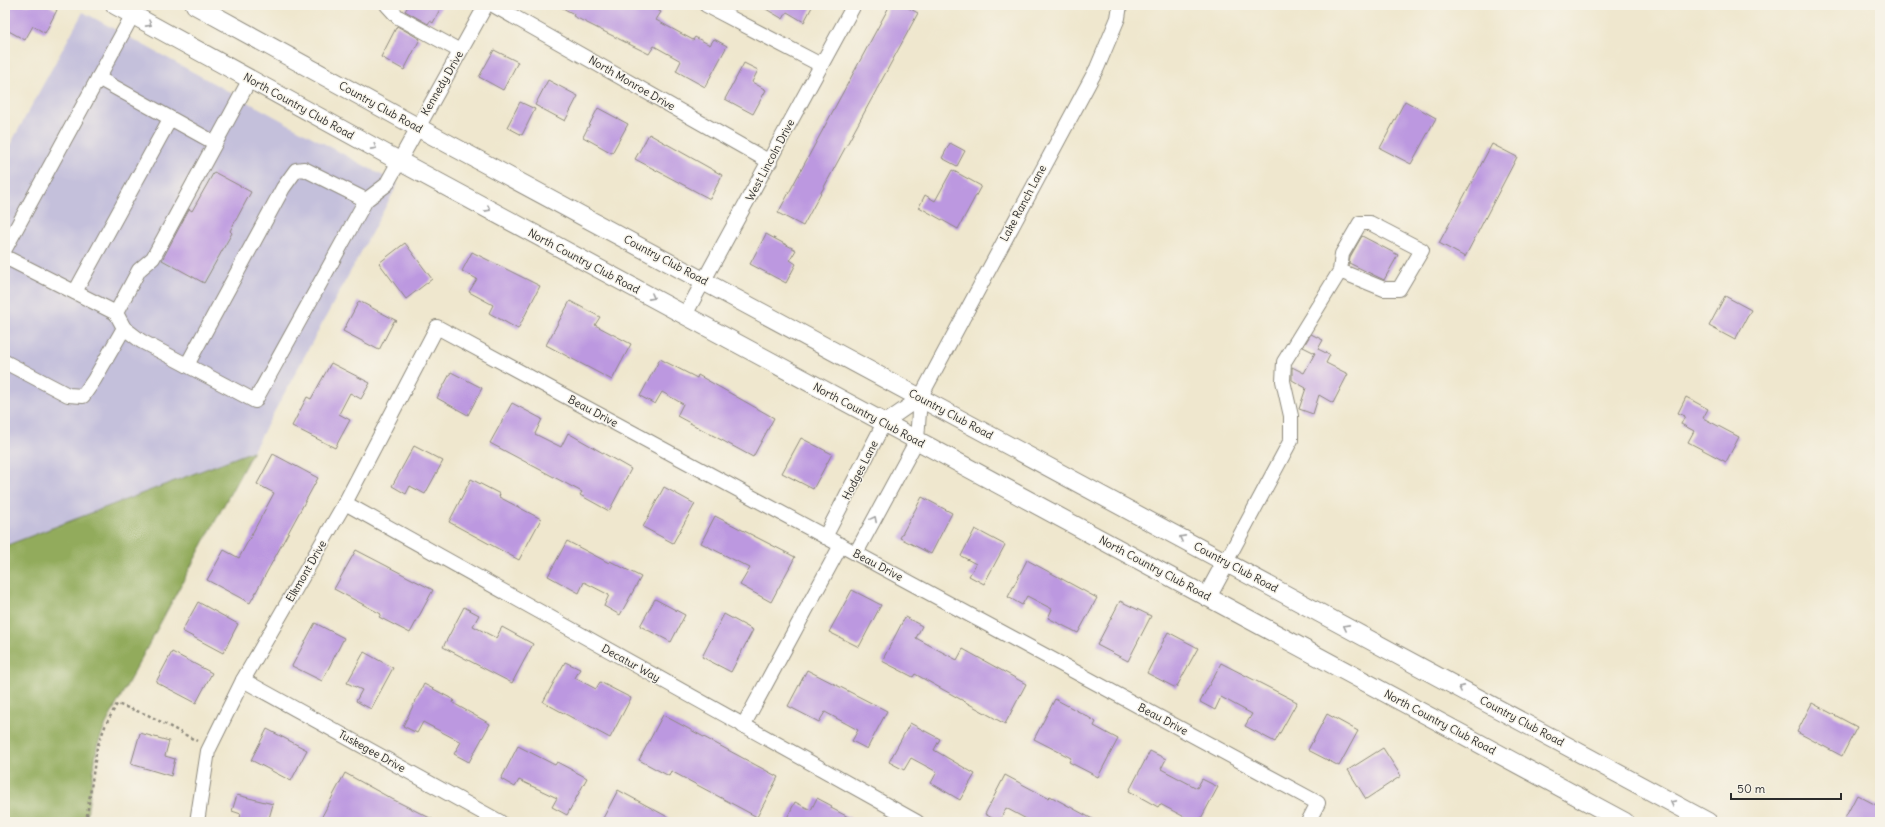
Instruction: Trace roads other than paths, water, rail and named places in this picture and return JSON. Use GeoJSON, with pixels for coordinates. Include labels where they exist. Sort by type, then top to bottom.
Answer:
{"type":"FeatureCollection","features":[{"type":"Feature","properties":{"kind":"main road","name":"North Country Club Road"},"geometry":{"type":"LineString","coordinates":[[115,5],[135,10],[250,79],[399,161],[1625,822]]}},
{"type":"Feature","properties":{"kind":"main road","name":"Country Club Road"},"geometry":{"type":"LineString","coordinates":[[195,5],[417,127],[1708,822]]}},
{"type":"Feature","properties":{"kind":"main road"},"geometry":{"type":"LineString","coordinates":[[1207,597],[1226,562]]}},
{"type":"Feature","properties":{"kind":"street"},"geometry":{"type":"LineString","coordinates":[[386,5],[398,17],[460,51]]}},
{"type":"Feature","properties":{"kind":"street","name":"Kennedy Drive"},"geometry":{"type":"LineString","coordinates":[[366,200],[386,185],[486,5]]}},
{"type":"Feature","properties":{"kind":"street","name":"North Monroe Drive"},"geometry":{"type":"LineString","coordinates":[[494,5],[770,162]]}},
{"type":"Feature","properties":{"kind":"street"},"geometry":{"type":"LineString","coordinates":[[706,5],[821,65]]}},
{"type":"Feature","properties":{"kind":"street","name":"West Lincoln Drive"},"geometry":{"type":"LineString","coordinates":[[685,315],[770,162],[854,5]]}},
{"type":"Feature","properties":{"kind":"street","name":"Lake Ranch Lane"},"geometry":{"type":"LineString","coordinates":[[920,398],[1097,68],[1118,18],[1120,5]]}},
{"type":"Feature","properties":{"kind":"street"},"geometry":{"type":"LineString","coordinates":[[5,249],[135,10]]}},
{"type":"Feature","properties":{"kind":"street"},"geometry":{"type":"LineString","coordinates":[[98,78],[215,143]]}},
{"type":"Feature","properties":{"kind":"street"},"geometry":{"type":"LineString","coordinates":[[116,313],[139,270],[153,258],[250,79]]}},
{"type":"Feature","properties":{"kind":"street"},"geometry":{"type":"LineString","coordinates":[[75,292],[170,119]]}},
{"type":"Feature","properties":{"kind":"street"},"geometry":{"type":"LineString","coordinates":[[5,257],[116,313],[124,328],[141,341],[187,365],[256,401],[366,200],[304,169],[296,170],[283,188],[187,365]]}},
{"type":"Feature","properties":{"kind":"street"},"geometry":{"type":"LineString","coordinates":[[1226,562],[1291,440],[1291,416],[1283,381],[1284,362],[1340,271],[1342,254],[1360,223],[1370,223],[1422,250],[1399,289],[1384,289],[1340,271]]}},
{"type":"Feature","properties":{"kind":"street","name":"Elkmont Drive"},"geometry":{"type":"LineString","coordinates":[[197,822],[199,803],[210,748],[244,680],[345,503],[437,327]]}},
{"type":"Feature","properties":{"kind":"street","name":"Beau Drive"},"geometry":{"type":"LineString","coordinates":[[437,327],[1318,803],[1308,822]]}},
{"type":"Feature","properties":{"kind":"street"},"geometry":{"type":"LineString","coordinates":[[5,362],[68,395],[83,396],[124,328]]}},
{"type":"Feature","properties":{"kind":"street"},"geometry":{"type":"LineString","coordinates":[[856,553],[917,440],[920,398]]}},
{"type":"Feature","properties":{"kind":"street","name":"Hodges Lane"},"geometry":{"type":"LineString","coordinates":[[825,537],[884,423],[920,398]]}},
{"type":"Feature","properties":{"kind":"street","name":"Decatur Way"},"geometry":{"type":"LineString","coordinates":[[345,503],[917,822]]}},
{"type":"Feature","properties":{"kind":"street"},"geometry":{"type":"LineString","coordinates":[[743,726],[841,545]]}},
{"type":"Feature","properties":{"kind":"street","name":"Tuskegee Drive"},"geometry":{"type":"LineString","coordinates":[[244,680],[500,822]]}}]}
